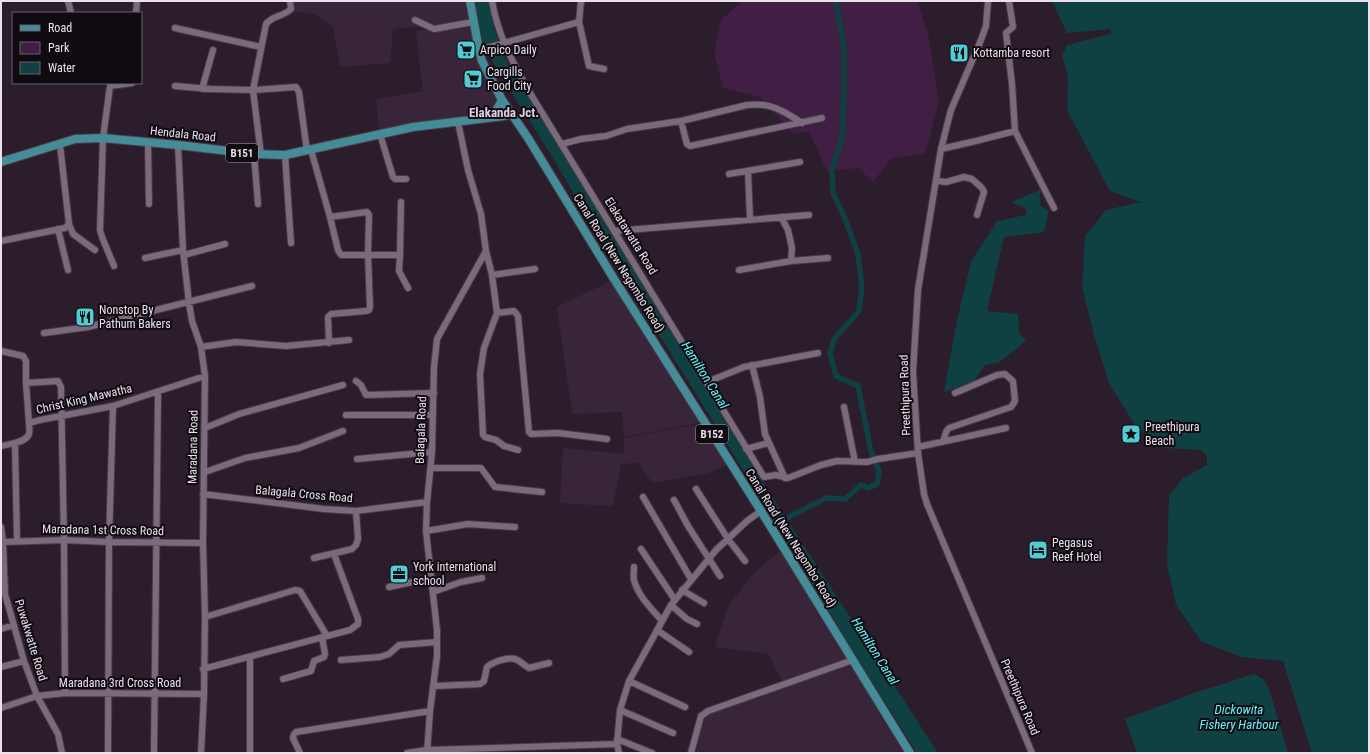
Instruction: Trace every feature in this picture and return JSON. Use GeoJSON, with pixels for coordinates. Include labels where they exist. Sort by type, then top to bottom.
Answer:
{"type":"FeatureCollection","features":[{"type":"Feature","properties":{"kind":"main road","name":"Canal Road (New Negombo Road)"},"geometry":{"type":"LineString","coordinates":[[470,1],[473,22],[482,49],[482,61],[502,100],[528,138],[614,279],[761,511],[910,753]]}},
{"type":"Feature","properties":{"kind":"main road","name":"Hendala Road"},"geometry":{"type":"LineString","coordinates":[[483,118],[496,111],[502,100]]}},
{"type":"Feature","properties":{"kind":"main road","name":"Hendala Road"},"geometry":{"type":"LineString","coordinates":[[1,162],[75,140],[103,138],[257,154],[285,155],[413,127],[511,114]]}},
{"type":"Feature","properties":{"kind":"street"},"geometry":{"type":"LineString","coordinates":[[68,1],[71,12]]}},
{"type":"Feature","properties":{"kind":"street"},"geometry":{"type":"LineString","coordinates":[[136,1],[136,12]]}},
{"type":"Feature","properties":{"kind":"street"},"geometry":{"type":"LineString","coordinates":[[258,204],[253,90],[266,24],[270,20],[286,14],[291,9],[290,1]]}},
{"type":"Feature","properties":{"kind":"street","name":"Elakatawatta Road"},"geometry":{"type":"LineString","coordinates":[[492,1],[502,43],[527,88],[707,382],[746,449],[764,477],[776,475],[785,478]]}},
{"type":"Feature","properties":{"kind":"street"},"geometry":{"type":"LineString","coordinates":[[581,1],[579,22],[589,66],[604,69]]}},
{"type":"Feature","properties":{"kind":"street","name":"Preethipura Road"},"geometry":{"type":"LineString","coordinates":[[988,1],[986,26],[951,110],[941,149],[918,290],[913,372],[918,450],[924,494],[927,504],[1032,753]]}},
{"type":"Feature","properties":{"kind":"street"},"geometry":{"type":"LineString","coordinates":[[1008,1],[1013,27],[1006,32],[1012,84],[1014,131],[1054,208]]}},
{"type":"Feature","properties":{"kind":"street"},"geometry":{"type":"LineString","coordinates":[[415,20],[434,29],[473,22]]}},
{"type":"Feature","properties":{"kind":"street"},"geometry":{"type":"LineString","coordinates":[[482,49],[579,22]]}},
{"type":"Feature","properties":{"kind":"street"},"geometry":{"type":"LineString","coordinates":[[175,28],[261,47]]}},
{"type":"Feature","properties":{"kind":"street"},"geometry":{"type":"LineString","coordinates":[[202,89],[213,50]]}},
{"type":"Feature","properties":{"kind":"street"},"geometry":{"type":"LineString","coordinates":[[114,266],[100,230],[103,138],[110,86],[125,84]]}},
{"type":"Feature","properties":{"kind":"street"},"geometry":{"type":"LineString","coordinates":[[175,86],[202,89],[253,90],[296,87],[299,92],[309,150],[330,217],[338,250],[341,255],[400,255]]}},
{"type":"Feature","properties":{"kind":"street"},"geometry":{"type":"LineString","coordinates":[[562,144],[581,139],[606,136],[627,129],[680,121],[747,105],[758,104],[784,110],[802,123]]}},
{"type":"Feature","properties":{"kind":"street"},"geometry":{"type":"LineString","coordinates":[[680,121],[687,144],[690,146],[822,118]]}},
{"type":"Feature","properties":{"kind":"street"},"geometry":{"type":"LineString","coordinates":[[458,122],[468,170],[481,214],[497,313],[484,348],[480,374],[483,435],[484,437],[496,440],[504,446],[518,450]]}},
{"type":"Feature","properties":{"kind":"street"},"geometry":{"type":"LineString","coordinates":[[941,149],[976,142],[1014,131]]}},
{"type":"Feature","properties":{"kind":"street"},"geometry":{"type":"LineString","coordinates":[[380,134],[393,177],[406,179]]}},
{"type":"Feature","properties":{"kind":"street"},"geometry":{"type":"LineString","coordinates":[[148,143],[149,204]]}},
{"type":"Feature","properties":{"kind":"street"},"geometry":{"type":"LineString","coordinates":[[60,144],[69,224],[74,234],[95,250]]}},
{"type":"Feature","properties":{"kind":"street","name":"Maradana Road"},"geometry":{"type":"LineString","coordinates":[[178,145],[184,252],[189,303],[192,320],[201,348],[206,376],[205,472],[203,494],[205,617],[203,669],[204,694],[201,753]]}},
{"type":"Feature","properties":{"kind":"street"},"geometry":{"type":"LineString","coordinates":[[285,155],[290,243]]}},
{"type":"Feature","properties":{"kind":"street"},"geometry":{"type":"LineString","coordinates":[[729,174],[800,162]]}},
{"type":"Feature","properties":{"kind":"street"},"geometry":{"type":"LineString","coordinates":[[748,171],[750,219]]}},
{"type":"Feature","properties":{"kind":"street"},"geometry":{"type":"LineString","coordinates":[[936,181],[946,182],[964,177],[972,180],[982,188],[984,192],[977,215]]}},
{"type":"Feature","properties":{"kind":"street"},"geometry":{"type":"LineString","coordinates":[[402,202],[399,271],[408,288]]}},
{"type":"Feature","properties":{"kind":"street"},"geometry":{"type":"LineString","coordinates":[[329,343],[328,317],[331,314],[366,311],[369,310],[370,307],[368,254],[369,214],[367,212],[330,217]]}},
{"type":"Feature","properties":{"kind":"street"},"geometry":{"type":"LineString","coordinates":[[615,231],[808,215]]}},
{"type":"Feature","properties":{"kind":"street"},"geometry":{"type":"LineString","coordinates":[[781,217],[788,230],[792,248],[791,261]]}},
{"type":"Feature","properties":{"kind":"street"},"geometry":{"type":"LineString","coordinates":[[1,241],[65,228],[69,224]]}},
{"type":"Feature","properties":{"kind":"street"},"geometry":{"type":"LineString","coordinates":[[58,229],[68,270]]}},
{"type":"Feature","properties":{"kind":"street"},"geometry":{"type":"LineString","coordinates":[[145,258],[224,244]]}},
{"type":"Feature","properties":{"kind":"street","name":"Balagala Road"},"geometry":{"type":"LineString","coordinates":[[427,751],[430,711],[437,656],[437,630],[426,531],[432,452],[434,367],[437,339],[486,251]]}},
{"type":"Feature","properties":{"kind":"street"},"geometry":{"type":"LineString","coordinates":[[739,270],[791,261],[828,258]]}},
{"type":"Feature","properties":{"kind":"street"},"geometry":{"type":"LineString","coordinates":[[492,275],[535,269]]}},
{"type":"Feature","properties":{"kind":"street"},"geometry":{"type":"LineString","coordinates":[[44,333],[88,327],[189,303],[252,286]]}},
{"type":"Feature","properties":{"kind":"street"},"geometry":{"type":"LineString","coordinates":[[497,313],[514,311],[518,316],[529,432],[531,434],[558,433],[607,439]]}},
{"type":"Feature","properties":{"kind":"street"},"geometry":{"type":"LineString","coordinates":[[201,348],[236,342],[286,346],[349,340]]}},
{"type":"Feature","properties":{"kind":"street"},"geometry":{"type":"LineString","coordinates":[[1,351],[23,356],[26,361],[29,423]]}},
{"type":"Feature","properties":{"kind":"street"},"geometry":{"type":"LineString","coordinates":[[707,382],[744,367],[818,353]]}},
{"type":"Feature","properties":{"kind":"street"},"geometry":{"type":"LineString","coordinates":[[752,366],[760,397],[768,443],[778,460],[785,478],[792,477],[821,465],[837,461],[867,462],[918,450],[943,442],[1006,428]]}},
{"type":"Feature","properties":{"kind":"street"},"geometry":{"type":"LineString","coordinates":[[943,442],[949,428],[1011,407],[1015,401],[1012,381],[1005,374],[955,393]]}},
{"type":"Feature","properties":{"kind":"street","name":"Christ King Mawatha"},"geometry":{"type":"LineString","coordinates":[[1,446],[15,443],[26,438],[29,434],[29,423],[113,406],[206,376]]}},
{"type":"Feature","properties":{"kind":"street"},"geometry":{"type":"LineString","coordinates":[[26,383],[58,381],[61,388],[63,416],[65,693]]}},
{"type":"Feature","properties":{"kind":"street"},"geometry":{"type":"LineString","coordinates":[[356,382],[361,385],[366,395],[369,396],[434,393]]}},
{"type":"Feature","properties":{"kind":"street"},"geometry":{"type":"LineString","coordinates":[[205,428],[239,414],[343,384]]}},
{"type":"Feature","properties":{"kind":"street"},"geometry":{"type":"LineString","coordinates":[[154,753],[158,392]]}},
{"type":"Feature","properties":{"kind":"street"},"geometry":{"type":"LineString","coordinates":[[108,753],[109,542],[113,406]]}},
{"type":"Feature","properties":{"kind":"street"},"geometry":{"type":"LineString","coordinates":[[844,407],[855,462]]}},
{"type":"Feature","properties":{"kind":"street"},"geometry":{"type":"LineString","coordinates":[[346,415],[432,415]]}},
{"type":"Feature","properties":{"kind":"street"},"geometry":{"type":"LineString","coordinates":[[205,472],[245,458],[299,448],[343,431]]}},
{"type":"Feature","properties":{"kind":"street"},"geometry":{"type":"LineString","coordinates":[[15,443],[17,541]]}},
{"type":"Feature","properties":{"kind":"street"},"geometry":{"type":"LineString","coordinates":[[746,449],[768,443]]}},
{"type":"Feature","properties":{"kind":"street"},"geometry":{"type":"LineString","coordinates":[[357,460],[432,452]]}},
{"type":"Feature","properties":{"kind":"street"},"geometry":{"type":"LineString","coordinates":[[430,468],[481,468],[495,487],[542,492]]}},
{"type":"Feature","properties":{"kind":"street"},"geometry":{"type":"LineString","coordinates":[[696,489],[745,561]]}},
{"type":"Feature","properties":{"kind":"street","name":"Balagala Cross Road"},"geometry":{"type":"LineString","coordinates":[[203,494],[324,509],[356,510],[427,502]]}},
{"type":"Feature","properties":{"kind":"street"},"geometry":{"type":"LineString","coordinates":[[643,497],[691,579]]}},
{"type":"Feature","properties":{"kind":"street"},"geometry":{"type":"LineString","coordinates":[[674,500],[688,526],[720,576]]}},
{"type":"Feature","properties":{"kind":"street"},"geometry":{"type":"LineString","coordinates":[[314,558],[352,549],[356,545],[358,539],[356,510]]}},
{"type":"Feature","properties":{"kind":"street"},"geometry":{"type":"LineString","coordinates":[[619,753],[617,741],[620,710],[629,681],[671,605],[716,550],[747,521],[761,511]]}},
{"type":"Feature","properties":{"kind":"street"},"geometry":{"type":"LineString","coordinates":[[426,531],[468,524],[515,527]]}},
{"type":"Feature","properties":{"kind":"street","name":"Puwakwatte Road"},"geometry":{"type":"LineString","coordinates":[[1,530],[3,542],[3,582],[5,594],[24,661],[37,696],[58,734],[62,753]]}},
{"type":"Feature","properties":{"kind":"street","name":"Maradana 1st Cross Road"},"geometry":{"type":"LineString","coordinates":[[3,542],[64,540],[203,543]]}},
{"type":"Feature","properties":{"kind":"street"},"geometry":{"type":"LineString","coordinates":[[641,549],[675,600]]}},
{"type":"Feature","properties":{"kind":"street"},"geometry":{"type":"LineString","coordinates":[[203,669],[350,630],[358,624],[358,619],[334,554]]}},
{"type":"Feature","properties":{"kind":"street"},"geometry":{"type":"LineString","coordinates":[[634,567],[634,580],[639,590],[645,601],[662,621]]}},
{"type":"Feature","properties":{"kind":"street"},"geometry":{"type":"LineString","coordinates":[[389,587],[431,578]]}},
{"type":"Feature","properties":{"kind":"street"},"geometry":{"type":"LineString","coordinates":[[433,592],[461,582],[482,578]]}},
{"type":"Feature","properties":{"kind":"street"},"geometry":{"type":"LineString","coordinates":[[205,617],[295,590],[300,591],[324,636],[325,654],[324,657],[314,661],[311,671],[283,679]]}},
{"type":"Feature","properties":{"kind":"street"},"geometry":{"type":"LineString","coordinates":[[682,590],[704,603]]}},
{"type":"Feature","properties":{"kind":"street"},"geometry":{"type":"LineString","coordinates":[[671,605],[687,619],[697,624]]}},
{"type":"Feature","properties":{"kind":"street"},"geometry":{"type":"LineString","coordinates":[[1,629],[14,625]]}},
{"type":"Feature","properties":{"kind":"street"},"geometry":{"type":"LineString","coordinates":[[657,630],[689,652]]}},
{"type":"Feature","properties":{"kind":"street"},"geometry":{"type":"LineString","coordinates":[[341,660],[380,657],[389,654],[399,645],[437,642]]}},
{"type":"Feature","properties":{"kind":"street"},"geometry":{"type":"LineString","coordinates":[[250,657],[250,753]]}},
{"type":"Feature","properties":{"kind":"street"},"geometry":{"type":"LineString","coordinates":[[434,686],[480,684],[484,681],[487,667],[491,664],[502,661],[514,659],[529,668],[549,663]]}},
{"type":"Feature","properties":{"kind":"street"},"geometry":{"type":"LineString","coordinates":[[691,753],[701,716],[708,711],[853,660]]}},
{"type":"Feature","properties":{"kind":"street"},"geometry":{"type":"LineString","coordinates":[[1,667],[24,661]]}},
{"type":"Feature","properties":{"kind":"street"},"geometry":{"type":"LineString","coordinates":[[629,681],[685,707]]}},
{"type":"Feature","properties":{"kind":"street","name":"Maradana 3rd Cross Road"},"geometry":{"type":"LineString","coordinates":[[1,708],[37,696],[65,693],[204,694]]}},
{"type":"Feature","properties":{"kind":"street"},"geometry":{"type":"LineString","coordinates":[[620,710],[673,733]]}},
{"type":"Feature","properties":{"kind":"street"},"geometry":{"type":"LineString","coordinates":[[300,753],[293,738],[296,732],[430,711]]}},
{"type":"Feature","properties":{"kind":"street"},"geometry":{"type":"LineString","coordinates":[[407,753],[617,741],[652,753]]}},
{"type":"Feature","properties":{"kind":"shaded area"},"geometry":{"type":"Polygon","coordinates":[[[294,1],[467,1],[470,20],[393,29],[390,63],[340,67],[333,27],[315,14],[295,12],[294,1]]]}},
{"type":"Feature","properties":{"kind":"shaded area"},"geometry":{"type":"Polygon","coordinates":[[[471,26],[498,100],[492,110],[482,114],[379,130],[376,99],[423,91],[416,31],[471,26]]]}},
{"type":"Feature","properties":{"kind":"shaded area"},"geometry":{"type":"Polygon","coordinates":[[[613,280],[703,422],[624,437],[622,412],[572,414],[557,307],[613,280]]]}},
{"type":"Feature","properties":{"kind":"shaded area"},"geometry":{"type":"Polygon","coordinates":[[[703,423],[729,464],[708,473],[652,483],[639,463],[621,464],[613,506],[560,503],[563,448],[624,454],[624,438],[703,423]]]}},
{"type":"Feature","properties":{"kind":"shaded area"},"geometry":{"type":"Polygon","coordinates":[[[781,550],[907,753],[696,753],[704,716],[785,686],[768,654],[715,647],[728,606],[753,574],[781,550]]]}},
{"type":"Feature","properties":{"kind":"green space"},"geometry":{"type":"Polygon","coordinates":[[[742,1],[917,1],[928,33],[939,102],[925,153],[891,159],[873,182],[858,168],[827,171],[809,132],[793,134],[760,97],[723,88],[714,53],[721,20],[742,1]]]}},
{"type":"Feature","properties":{"kind":"water"},"geometry":{"type":"Polygon","coordinates":[[[473,1],[490,1],[494,27],[502,53],[762,481],[938,753],[917,753],[853,651],[718,429],[608,253],[556,163],[492,61],[478,29],[473,1]]]}},
{"type":"Feature","properties":{"kind":"water"},"geometry":{"type":"Polygon","coordinates":[[[1052,1],[1369,1],[1369,753],[1312,753],[1283,661],[1242,657],[1202,642],[1176,605],[1167,564],[1169,495],[1183,478],[1207,465],[1207,456],[1201,450],[1165,448],[1136,427],[1109,383],[1094,335],[1082,287],[1085,236],[1106,210],[1141,202],[1110,191],[1067,110],[1068,76],[1062,56],[1067,45],[1111,34],[1111,29],[1067,33],[1052,1]]]}},
{"type":"Feature","properties":{"kind":"water"},"geometry":{"type":"Polygon","coordinates":[[[1040,190],[1040,205],[1049,211],[1044,232],[1004,237],[987,311],[1018,314],[1019,334],[1026,339],[1019,347],[998,363],[985,365],[973,382],[944,392],[957,320],[971,262],[997,221],[1026,215],[1026,209],[1011,202],[1040,190]]]}},
{"type":"Feature","properties":{"kind":"water","name":"Dickowita Fishery Harbour"},"geometry":{"type":"Polygon","coordinates":[[[1254,674],[1263,679],[1269,689],[1288,753],[1137,753],[1125,719],[1197,692],[1254,674]]]}},
{"type":"Feature","properties":{"kind":"waterway"},"geometry":{"type":"LineString","coordinates":[[781,521],[826,498],[845,499],[861,485],[869,488],[877,484],[879,471],[871,452],[858,386],[836,376],[830,354],[834,339],[859,311],[862,288],[858,254],[844,216],[833,193],[832,170],[842,138],[844,88],[844,49],[836,1]]}},
{"type":"Feature","properties":{"kind":"place","name":"Arpico Daily"},"geometry":{"type":"Point","coordinates":[466,50]}},
{"type":"Feature","properties":{"kind":"place","name":"Kottamba resort"},"geometry":{"type":"Point","coordinates":[959,53]}},
{"type":"Feature","properties":{"kind":"place","name":"Cargills Food City"},"geometry":{"type":"Point","coordinates":[473,79]}},
{"type":"Feature","properties":{"kind":"place","name":"Nonstop By Pathum Bakers"},"geometry":{"type":"Point","coordinates":[85,317]}},
{"type":"Feature","properties":{"kind":"place","name":"Preethipura Beach"},"geometry":{"type":"Point","coordinates":[1131,434]}},
{"type":"Feature","properties":{"kind":"place","name":"Pegasus Reef Hotel"},"geometry":{"type":"Point","coordinates":[1038,550]}},
{"type":"Feature","properties":{"kind":"place","name":"York international school"},"geometry":{"type":"Point","coordinates":[399,574]}},
{"type":"Feature","properties":{"kind":"district","name":"Elakanda Jct."},"geometry":{"type":"Point","coordinates":[504,112]}},
{"type":"Feature","properties":{"kind":"water label","name":"Hamilton Canal"},"geometry":{"type":"Point","coordinates":[705,375]}},
{"type":"Feature","properties":{"kind":"water label","name":"Hamilton Canal"},"geometry":{"type":"Point","coordinates":[875,651]}}]}
